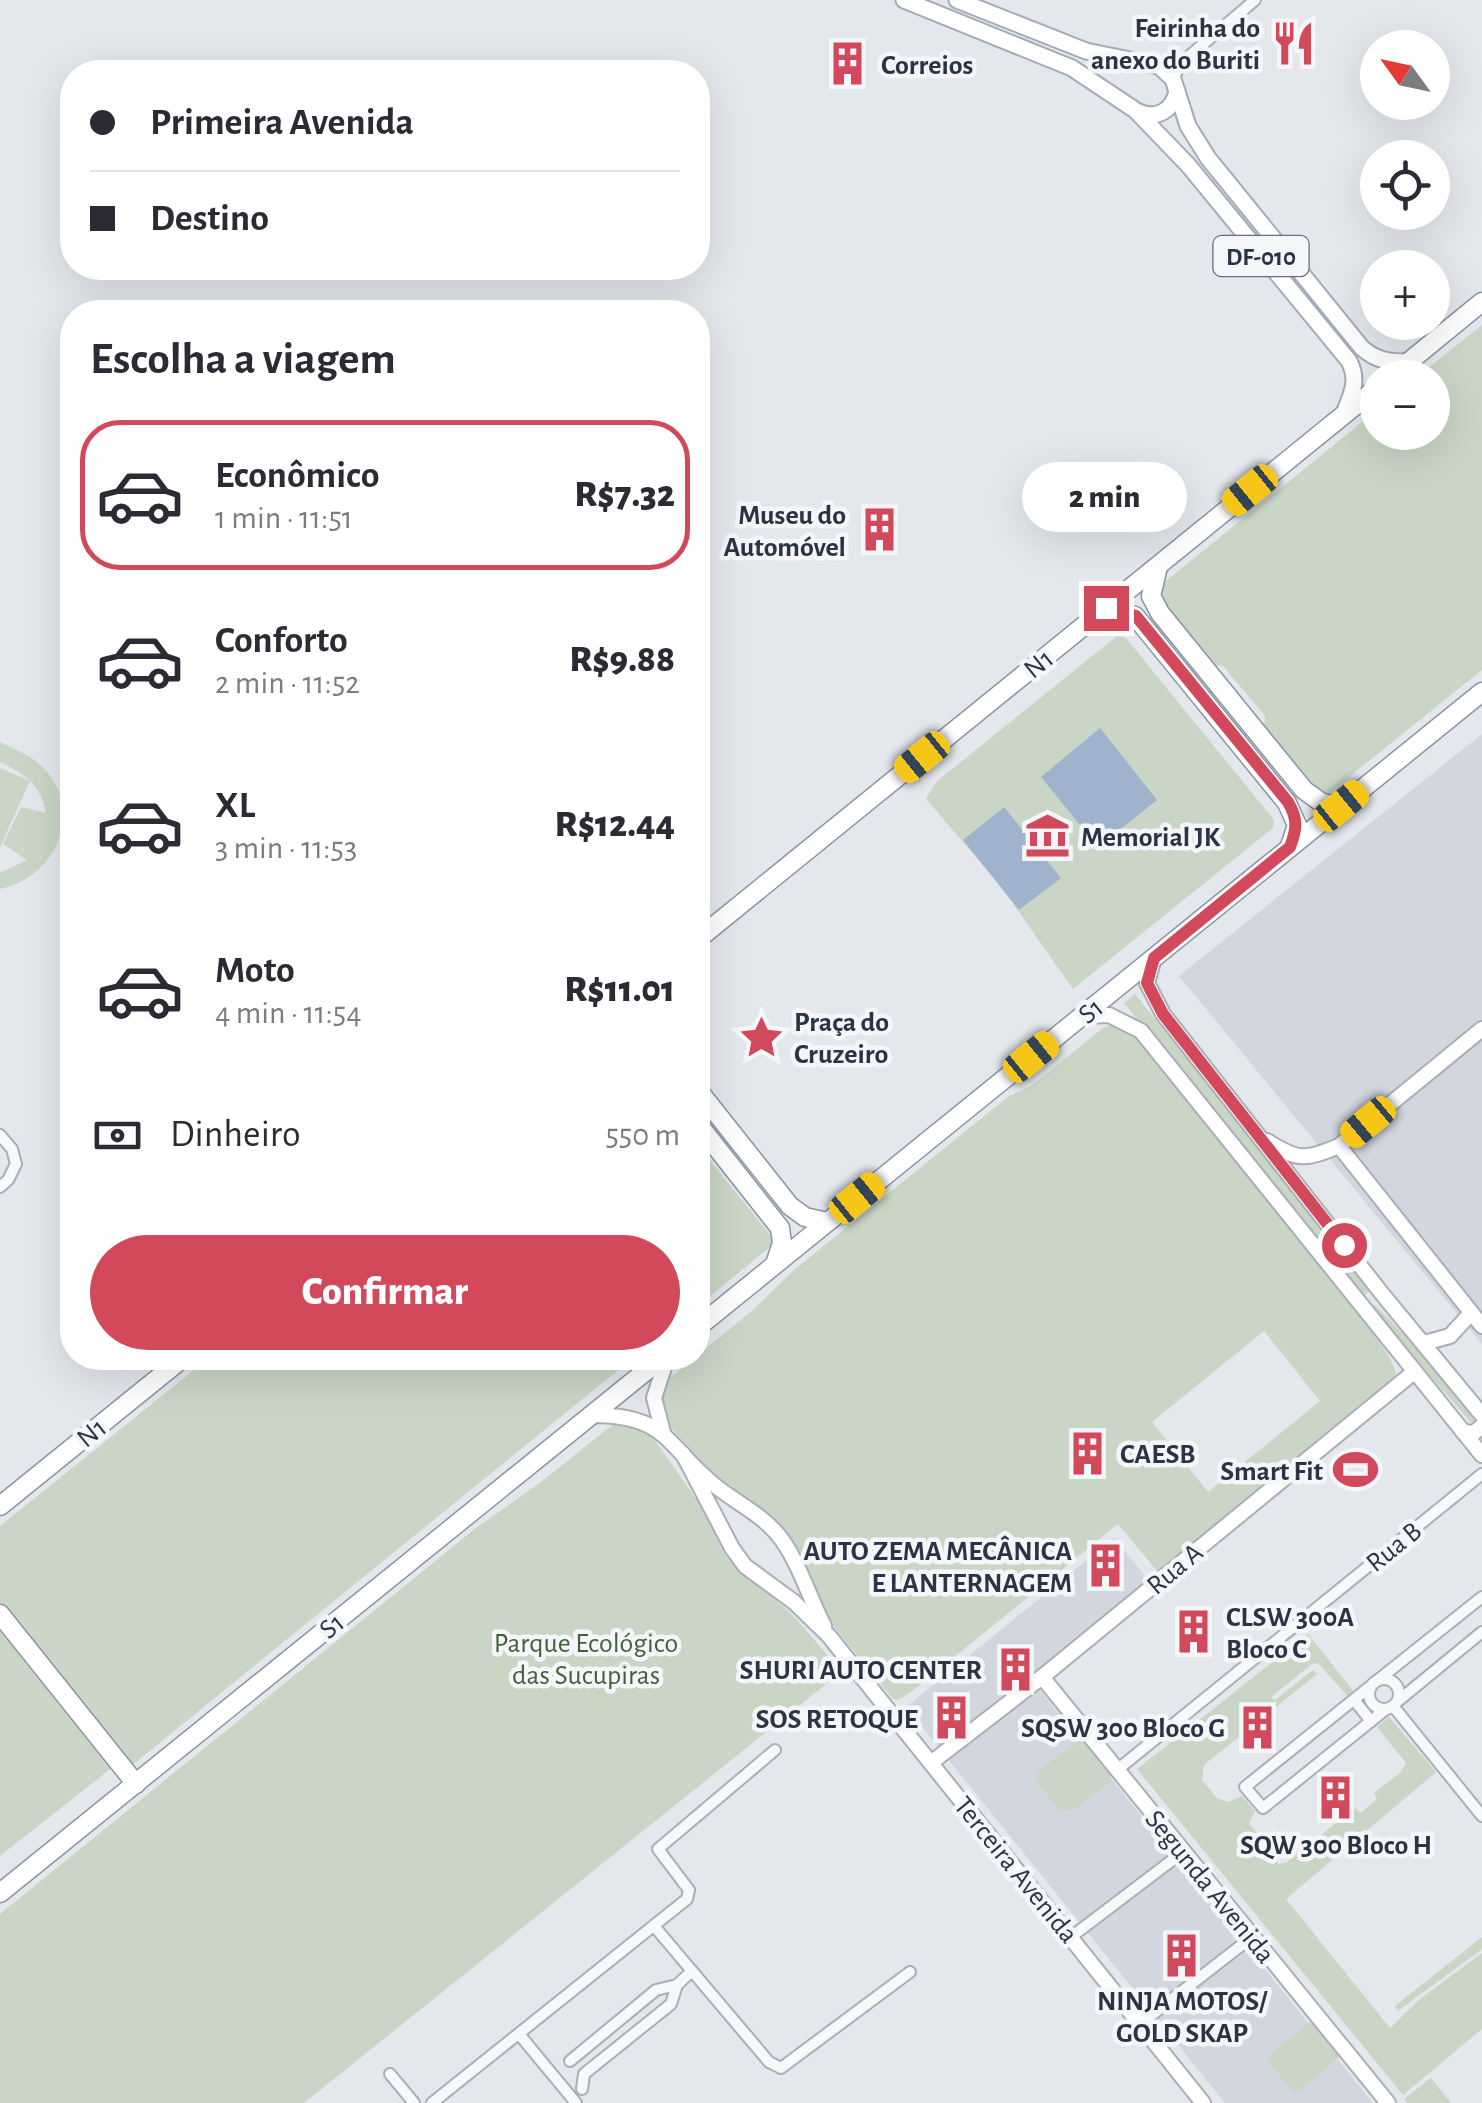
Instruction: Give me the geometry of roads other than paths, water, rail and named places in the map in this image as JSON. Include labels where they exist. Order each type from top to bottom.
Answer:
[{"type":"highway","points":[[1411,360],[1482,302]]},
{"type":"highway","name":"N1","points":[[710,929],[1360,401]]},
{"type":"highway","points":[[1158,566],[1151,596],[1160,613],[1304,790],[1322,803],[1341,806]]},
{"type":"highway","points":[[1106,608],[1136,616],[1288,802],[1297,825],[1290,847]]},
{"type":"highway","name":"S1","points":[[710,1317],[1482,692]]},
{"type":"highway","points":[[710,1105],[797,1213],[827,1222]]},
{"type":"highway","points":[[710,1139],[780,1228],[782,1243],[773,1266]]},
{"type":"highway","name":"N1","points":[[0,1506],[168,1370]]},
{"type":"highway","name":"S1","points":[[0,1893],[648,1370]]},
{"type":"highway","points":[[0,1614],[136,1784]]},
{"type":"main road","name":"DF-010","points":[[904,0],[1072,68],[1135,110],[1188,165],[1349,361],[1355,372],[1354,388],[1344,414]]},
{"type":"main road","points":[[957,0],[1086,51],[1159,66],[1175,84],[1174,102],[1166,110],[1146,116],[1135,110]]},
{"type":"main road","name":"DF-010","points":[[1175,84],[1188,126],[1208,158],[1362,348],[1382,360]]},
{"type":"street","points":[[1175,84],[1181,62],[1256,0]]},
{"type":"street","points":[[1154,958],[1147,983],[1157,1006],[1482,1415]]},
{"type":"street","points":[[1082,1016],[1110,1015],[1142,1032],[1482,1455]]},
{"type":"street","points":[[1254,1132],[1298,1158],[1339,1146],[1482,1029]]},
{"type":"street","points":[[0,1134],[12,1149],[16,1164],[0,1187]]},
{"type":"street","points":[[1339,1146],[1475,1325]]},
{"type":"street","points":[[1365,1310],[1370,1297],[1384,1296]]},
{"type":"street","points":[[1424,1343],[1475,1325]]},
{"type":"street","points":[[1441,1365],[1454,1341],[1475,1325]]},
{"type":"street","points":[[661,1370],[654,1398],[662,1432]]},
{"type":"street","name":"Rua A","points":[[932,1762],[1042,1677],[1414,1372]]},
{"type":"street","points":[[589,1414],[630,1416],[662,1432],[717,1487],[745,1505],[780,1538],[829,1636]]},
{"type":"street","points":[[1463,1432],[1474,1434],[1482,1426]]},
{"type":"street","points":[[683,1454],[745,1566],[829,1636]]},
{"type":"street","name":"Rua B","points":[[1117,1770],[1482,1474]]},
{"type":"street","points":[[720,1521],[724,1512],[745,1505]]},
{"type":"street","points":[[771,1584],[790,1575],[794,1560]]},
{"type":"street","points":[[1482,1597],[1245,1787],[1263,1808],[1482,1632]]},
{"type":"street","name":"Terceira Avenida","points":[[829,1636],[1203,2103]]},
{"type":"street","name":"Segunda Avenida","points":[[1042,1677],[1385,2098]]},
{"type":"street","points":[[1375,1682],[1392,1681],[1397,1686],[1392,1705]]},
{"type":"street","points":[[1375,1682],[1370,1698],[1373,1705],[1392,1705]]},
{"type":"street","points":[[1354,1700],[1371,1721]]},
{"type":"street","points":[[1392,1705],[1482,1816]]},
{"type":"street","points":[[432,2103],[687,1899],[689,1890],[658,1849],[775,1750]]},
{"type":"street","points":[[1472,1803],[1482,1794]]},
{"type":"street","points":[[1072,1937],[1184,1852]]},
{"type":"street","points":[[654,1926],[769,2062],[781,2068],[910,1972]]},
{"type":"street","points":[[1140,2024],[1252,1937]]},
{"type":"street","points":[[582,2089],[584,2074],[671,2004],[678,1985],[692,1971]]},
{"type":"street","points":[[570,2060],[656,1990],[678,1985]]},
{"type":"street","points":[[518,2034],[576,2103]]},
{"type":"street","points":[[390,2074],[414,2103]]},
{"type":"water","points":[[1100,728],[1157,800],[1098,847],[1041,777]]},
{"type":"water","points":[[1004,807],[1061,878],[1019,910],[963,840]]},
{"type":"place","name":"Feirinha do anexo do Buriti","points":[[1293,43]]},
{"type":"place","name":"Correios","points":[[848,64]]},
{"type":"place","name":"Museu do Automóvel","points":[[879,530]]},
{"type":"place","name":"Memorial JK","points":[[1048,836]]},
{"type":"place","name":"Praça do Cruzeiro","points":[[761,1037]]},
{"type":"place","name":"CAESB","points":[[1087,1453]]},
{"type":"place","name":"Smart Fit","points":[[1356,1470]]},
{"type":"place","name":"AUTO ZEMA MECÂNICA E LANTERNAGEM","points":[[1105,1566]]},
{"type":"place","name":"CLSW 300A Bloco C","points":[[1193,1632]]},
{"type":"place","name":"SHURI AUTO CENTER","points":[[1015,1669]]},
{"type":"place","name":"SOS RETOQUE","points":[[951,1718]]},
{"type":"place","name":"SQSW 300 Bloco G","points":[[1258,1727]]},
{"type":"place","name":"SQW 300 Bloco H","points":[[1336,1798]]},
{"type":"place","name":"NINJA MOTOS/ GOLD SKAP","points":[[1182,1955]]},
{"type":"park label","name":"Parque Ecológico das Sucupiras","points":[[586,1658]]}]
